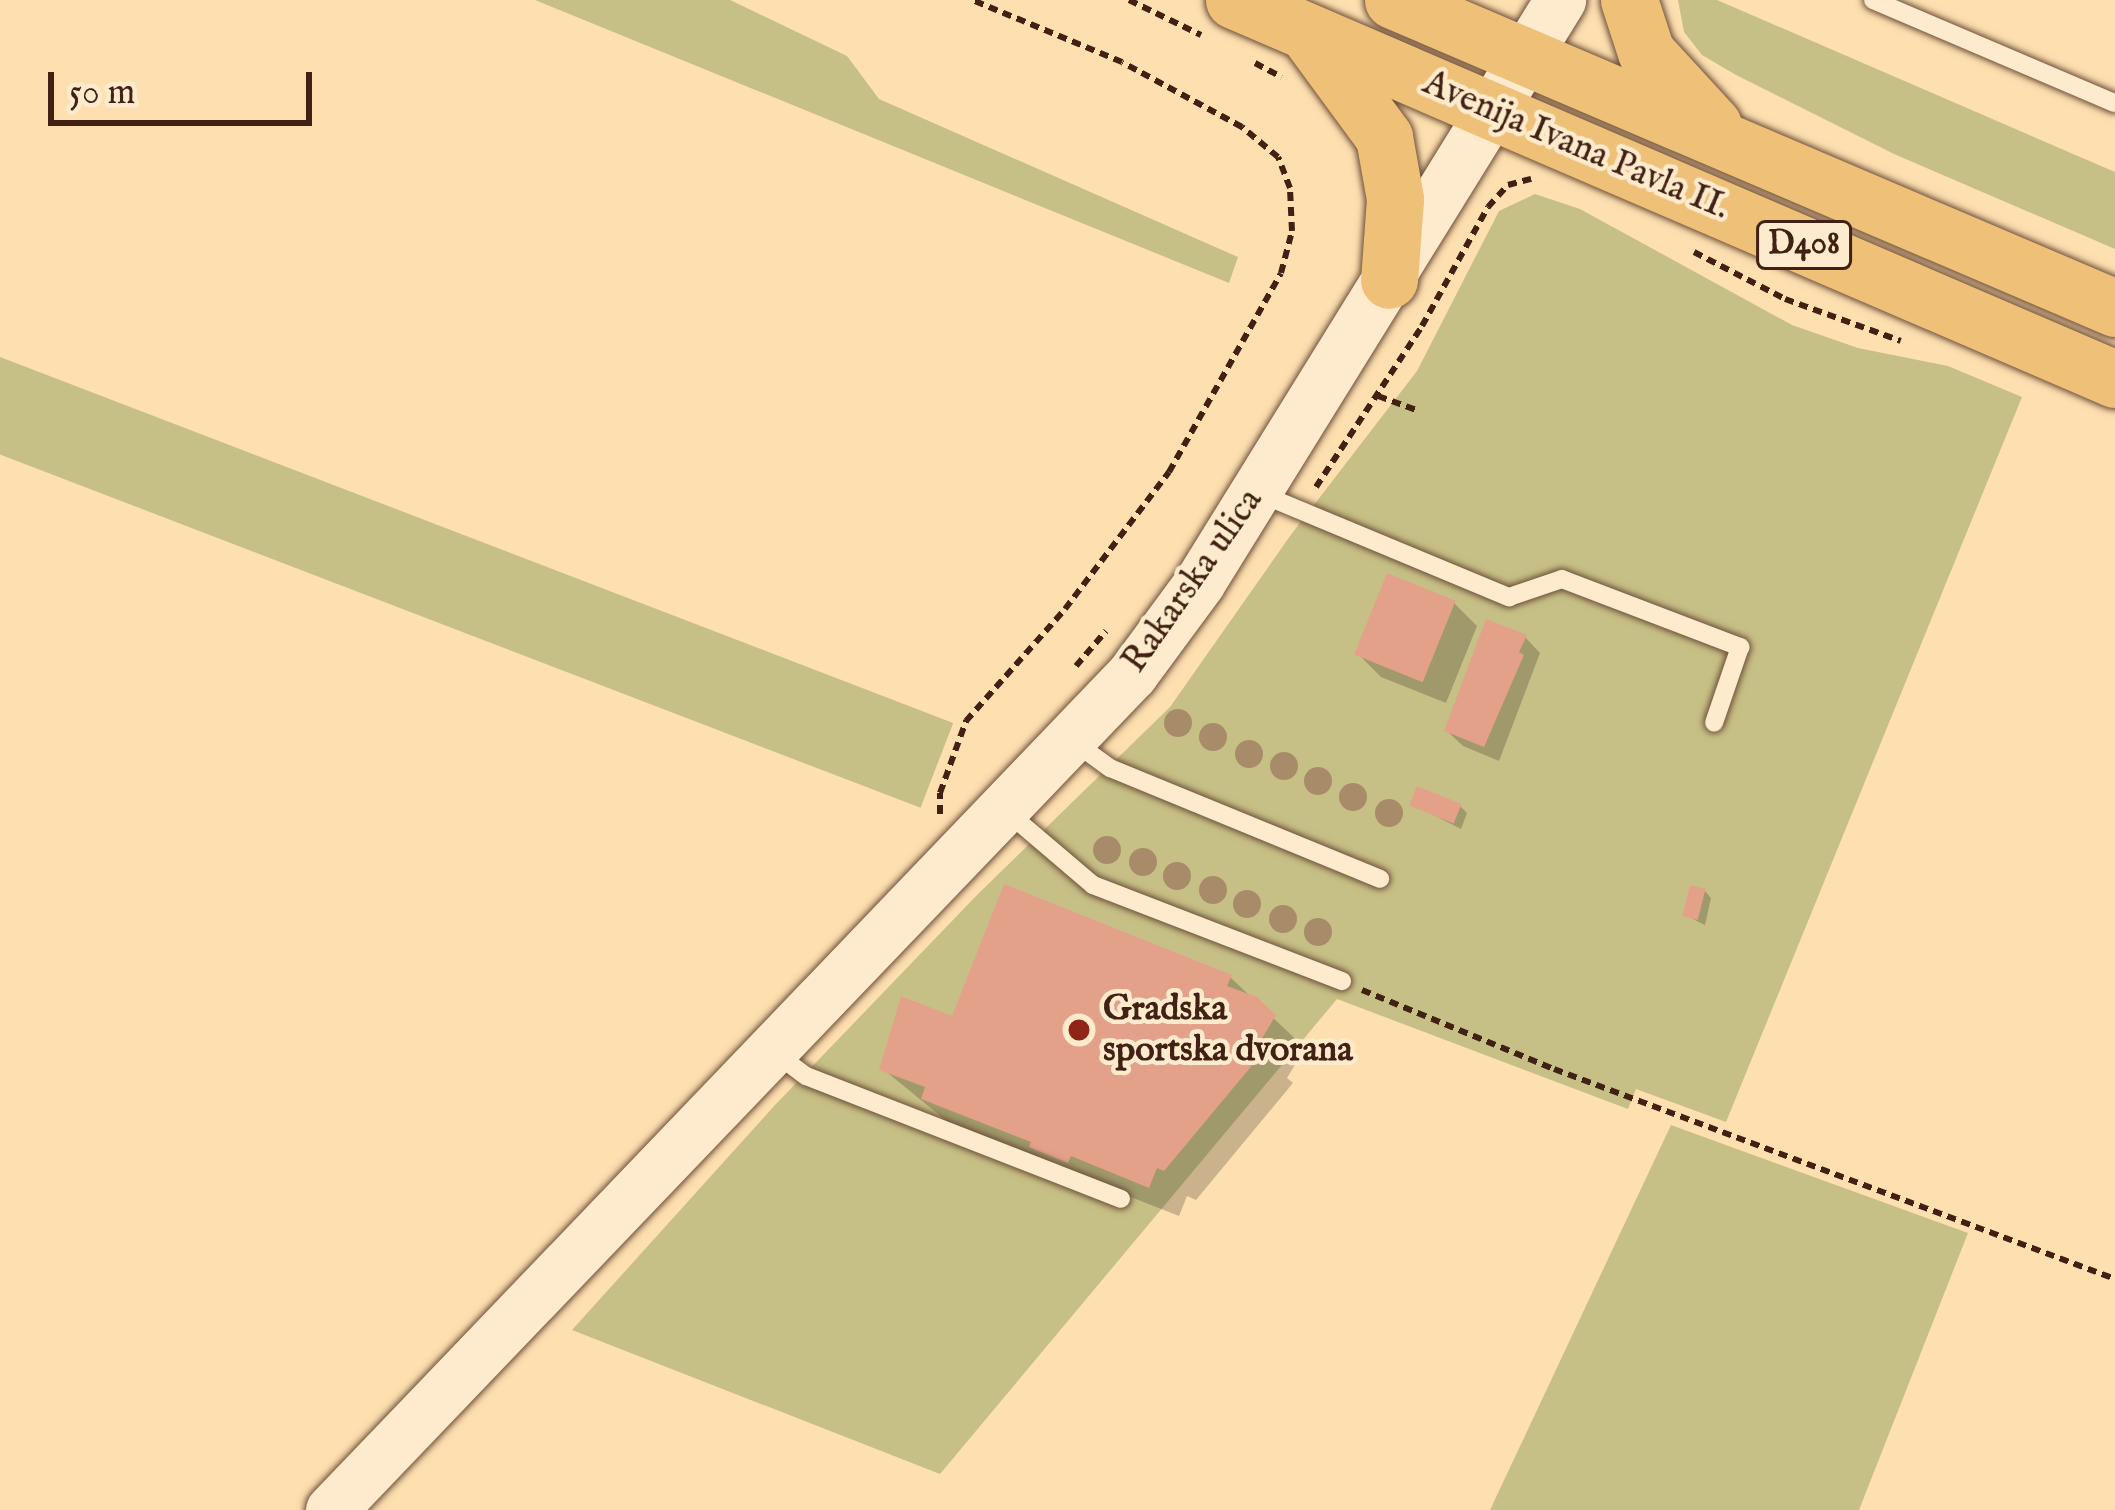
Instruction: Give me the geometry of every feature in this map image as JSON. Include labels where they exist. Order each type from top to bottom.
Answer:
[{"type":"main road","name":"Avenija Ivana Pavla II.","points":[[1393,0],[2115,308]]},
{"type":"main road","name":"Rakarska ulica","points":[[331,1510],[1132,674],[1199,584],[1560,0]]},
{"type":"main road","points":[[1629,0],[1646,52],[1738,148]]},
{"type":"main road","name":"Avenija Ivana Pavla II.","points":[[1221,19],[1293,53],[1494,111],[2115,379]]},
{"type":"main road","points":[[1293,53],[1346,78],[1384,136],[1395,199],[1389,280]]},
{"type":"lane","points":[[1873,0],[2115,104]]},
{"type":"lane","points":[[1256,492],[1509,597],[1562,579],[1740,647],[1714,723]]},
{"type":"lane","points":[[1070,739],[1110,768],[1380,879]]},
{"type":"lane","points":[[1003,807],[1094,885],[1342,981]]},
{"type":"lane","points":[[770,1049],[806,1076],[1121,1199]]},
{"type":"path","points":[[942,871],[940,793],[966,721],[1065,609],[1169,472],[1281,273],[1292,231],[1290,188],[1278,157],[1242,127],[1122,62],[972,0]]},
{"type":"path","points":[[1129,0],[1221,19]]},
{"type":"path","points":[[1246,58],[1293,53]]},
{"type":"path","points":[[1378,396],[1419,411]]},
{"type":"path","points":[[1070,672],[1117,619]]},
{"type":"path","points":[[1342,981],[1554,1069],[2115,1279]]},
{"type":"shaded area","points":[[535,0],[730,0],[847,56],[879,99],[1238,257],[1229,283]]},
{"type":"shaded area","points":[[1678,0],[1717,0],[2115,172],[2115,249],[1894,154],[1736,75],[1702,55],[1684,32]]},
{"type":"shaded area","points":[[1535,194],[1580,209],[1792,325],[1858,348],[1948,366],[2022,397],[1726,1122],[1636,1089],[1628,1109],[1337,999],[940,1474],[572,1330],[775,1105],[977,895],[1170,707],[1290,536],[1417,371],[1499,211]]},
{"type":"shaded area","points":[[0,357],[953,723],[921,808],[0,454]]},
{"type":"shaded area","points":[[1671,1125],[1968,1233],[1859,1510],[1490,1510]]},
{"type":"building","points":[[1387,573],[1456,601],[1423,682],[1354,655]]},
{"type":"building","points":[[1486,619],[1527,635],[1519,652],[1524,655],[1484,747],[1444,731]]},
{"type":"building","points":[[1417,786],[1462,804],[1454,823],[1409,805]]},
{"type":"building","name":"Gradska sportska dvorana","points":[[1004,884],[1232,975],[1227,986],[1257,997],[1276,1015],[1258,1045],[1264,1051],[1164,1171],[1157,1168],[1149,1188],[1071,1156],[1068,1163],[1029,1147],[1031,1142],[921,1099],[925,1087],[879,1070],[901,996],[952,1016]]},
{"type":"building","points":[[1690,885],[1706,889],[1698,920],[1682,916]]},
{"type":"place","name":"Gradska sportska dvorana","points":[[1079,1030]]}]
